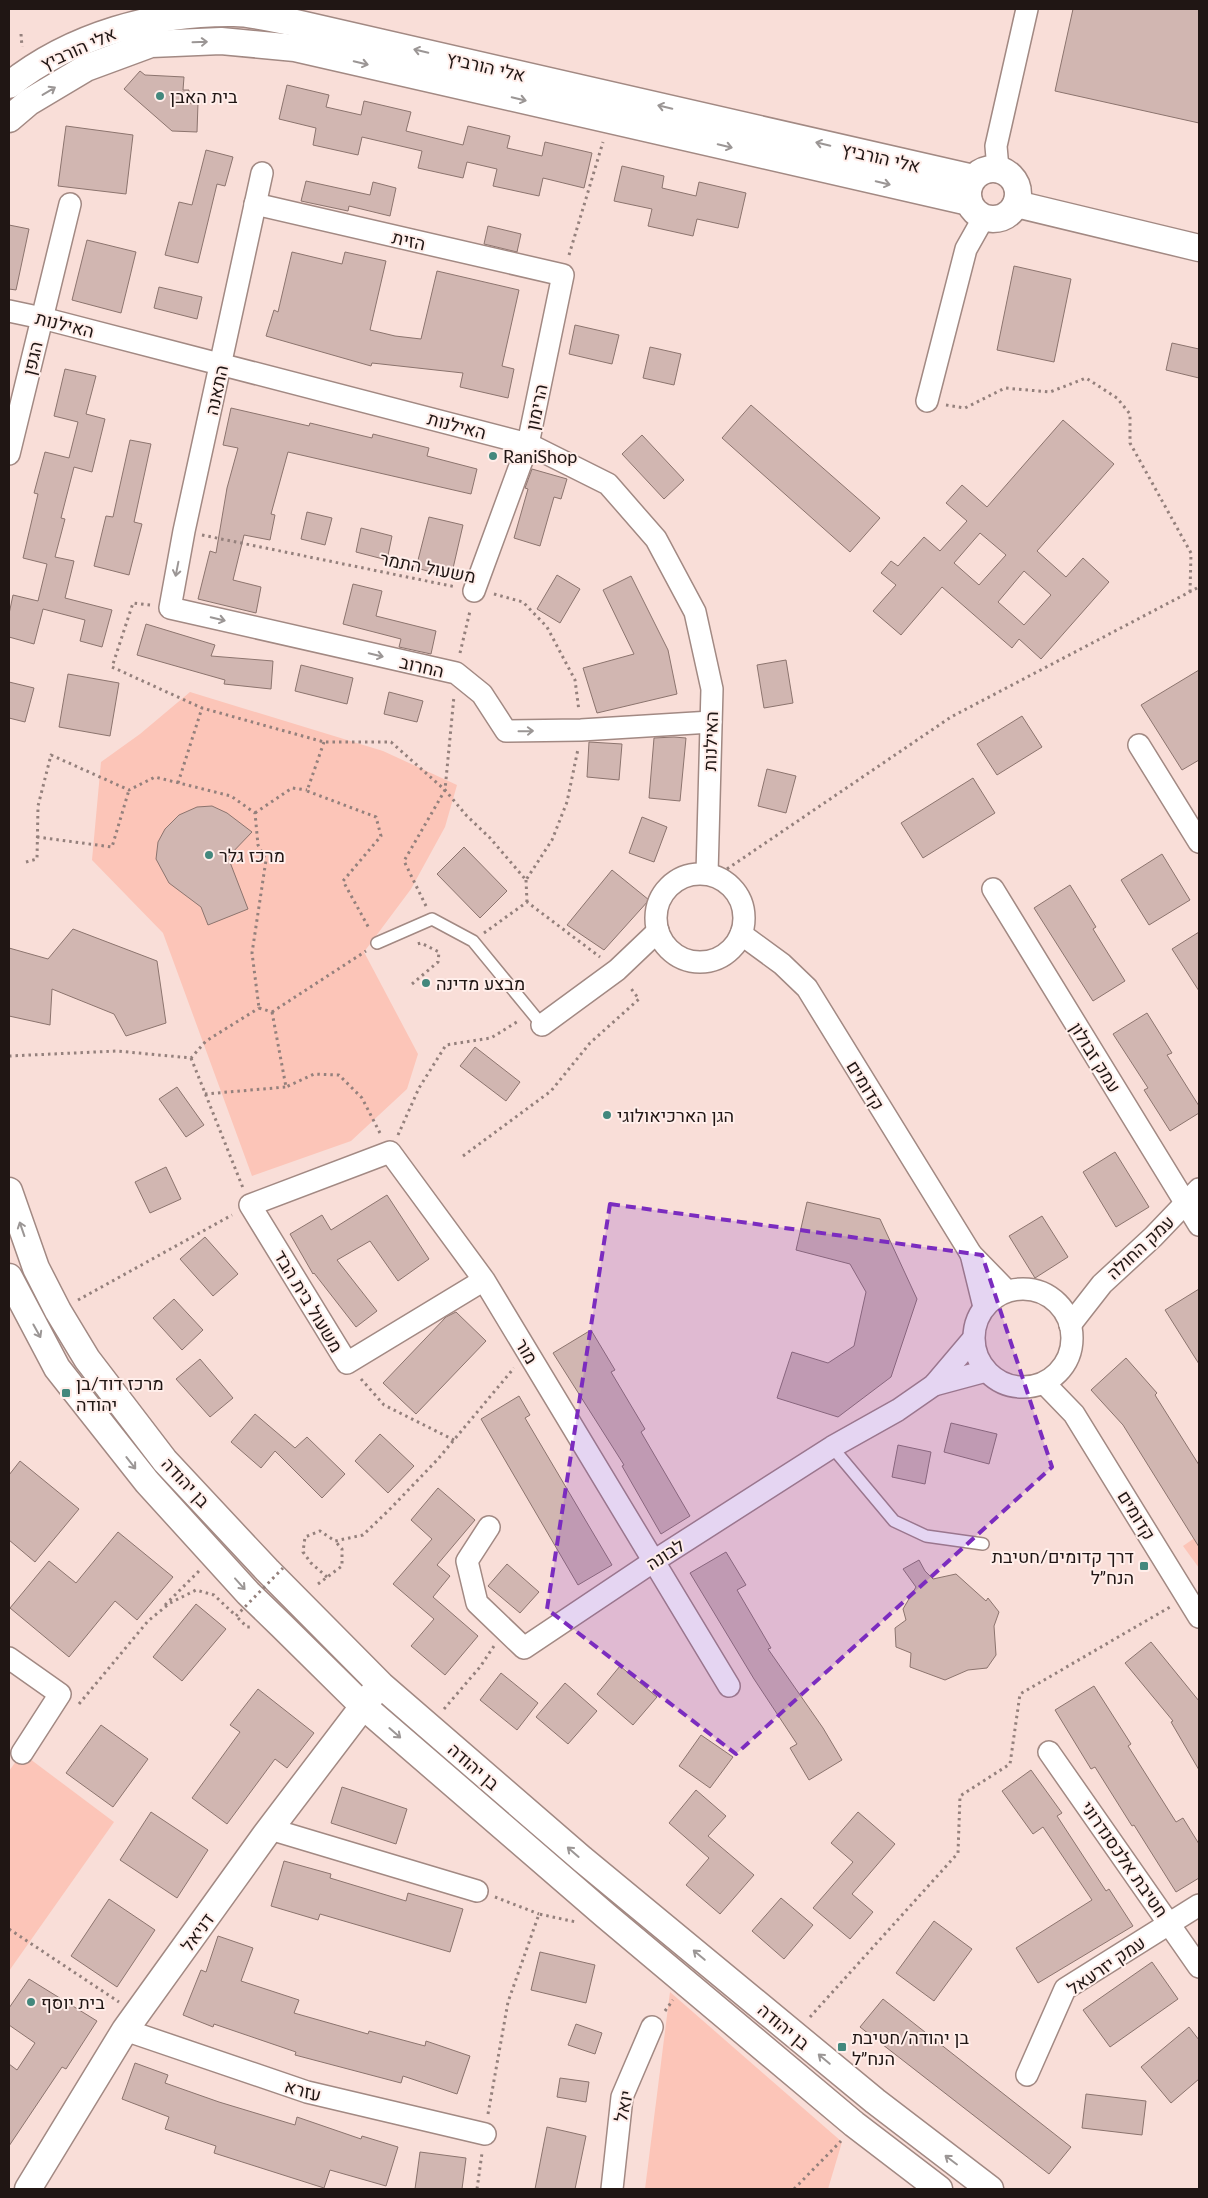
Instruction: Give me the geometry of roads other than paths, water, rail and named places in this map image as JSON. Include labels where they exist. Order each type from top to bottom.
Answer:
[{"type":"street","points":[[998,169],[996,146],[1027,9]]},
{"type":"street","name":"אלי הורביץ","points":[[9,85],[24,73],[134,15],[236,13],[291,22],[975,199]]},
{"type":"street","name":"אלי הורביץ","points":[[9,119],[29,102],[86,68],[151,44],[221,41],[295,48],[609,120],[975,199]]},
{"type":"street","points":[[927,401],[966,249],[975,199],[984,170],[998,169],[1005,171],[1016,182],[1018,197],[1016,204],[1006,216],[991,219],[975,199]]},
{"type":"street","name":"התאנה","points":[[170,608],[184,531],[222,364],[262,173]]},
{"type":"street","name":"הגפן","points":[[9,454],[70,204]]},
{"type":"street","name":"הזית","points":[[254,204],[563,275]]},
{"type":"street","points":[[1016,204],[1199,248]]},
{"type":"street","name":"הרימון","points":[[474,590],[528,444],[563,275]]},
{"type":"street","name":"האילנות","points":[[9,311],[222,364],[528,444],[608,484],[656,540],[696,612],[712,689],[712,875]]},
{"type":"street","name":"החרוב","points":[[170,608],[456,673],[482,694],[506,731],[581,730],[711,722]]},
{"type":"street","points":[[1140,745],[1199,842]]},
{"type":"street","points":[[691,874],[712,875],[730,885],[739,897],[744,919],[741,934],[732,949],[719,958],[702,962],[676,955],[665,945],[658,931],[656,914],[659,902],[667,888],[678,879],[691,874]]},
{"type":"street","name":"עמק זבולון","points":[[993,889],[1193,1196],[1199,1224]]},
{"type":"street","points":[[535,1025],[617,970],[658,931]]},
{"type":"street","name":"קדומים","points":[[741,934],[782,964],[807,988],[971,1254],[1007,1291]]},
{"type":"street","name":"מור","points":[[250,1205],[390,1152],[484,1280],[729,1686]]},
{"type":"street","name":"בן יהודה","points":[[9,1191],[36,1268],[58,1311],[87,1359],[165,1462],[380,1684],[582,1859],[875,2102],[990,2189]]},
{"type":"street","name":"עמק החולה","points":[[1070,1325],[1102,1284],[1193,1196]]},
{"type":"street","name":"משעול בית הבד","points":[[250,1205],[347,1363],[484,1280]]},
{"type":"street","name":"קדומים","points":[[971,1254],[984,1307]]},
{"type":"street","points":[[10,1285],[36,1268]]},
{"type":"street","name":"עמק החולה","points":[[1056,1302],[1102,1284]]},
{"type":"street","name":"בן יהודה","points":[[10,1285],[57,1368],[147,1482],[248,1594],[362,1705],[605,1916],[854,2124],[938,2189]]},
{"type":"street","points":[[1033,1290],[1056,1302],[1065,1312],[1070,1325],[1072,1340],[1070,1354],[1064,1366],[1055,1376],[1044,1383],[1029,1388],[1013,1387],[998,1382],[979,1362],[973,1339],[976,1322],[984,1307],[994,1298],[1007,1291],[1033,1290]]},
{"type":"street","name":"לבונה","points":[[489,1527],[467,1561],[477,1603],[524,1648],[654,1561],[832,1447],[898,1410],[934,1385],[973,1339]]},
{"type":"street","name":"קדומים","points":[[1064,1366],[1074,1414]]},
{"type":"street","name":"לבונה","points":[[934,1385],[986,1371]]},
{"type":"street","name":"קדומים","points":[[1044,1383],[1074,1414],[1199,1616]]},
{"type":"street","points":[[9,1658],[60,1694],[22,1753]]},
{"type":"street","name":"דניאל","points":[[28,2189],[131,2022],[270,1829],[362,1705],[380,1684]]},
{"type":"street","name":"חטיבת אלכסנדרוני","points":[[1049,1752],[1171,1923],[1199,1967]]},
{"type":"street","points":[[270,1829],[477,1891]]},
{"type":"street","name":"עמק יזרעאל","points":[[1026,2075],[1065,1989],[1199,1905]]},
{"type":"street","name":"עזרא","points":[[131,2022],[307,2092],[485,2134]]},
{"type":"street","name":"יואל","points":[[612,2189],[622,2097],[652,2027]]},
{"type":"lane","points":[[377,943],[432,919],[474,941],[535,1025]]},
{"type":"lane","points":[[832,1447],[894,1521],[926,1536],[983,1544]]},
{"type":"place","name":"בית האבן","points":[[160,96]]},
{"type":"place","name":"RaniShop","points":[[493,456]]},
{"type":"place","name":"מרכז גלר","points":[[209,855]]},
{"type":"place","name":"מבצע מדינה","points":[[426,983]]},
{"type":"place","name":"הגן הארכיאולוגי","points":[[607,1115]]},
{"type":"place","name":"מרכז דוד/בן יהודה","points":[[66,1393]]},
{"type":"place","name":"דרך קדומים/חטיבת הנח״ל","points":[[1144,1566]]},
{"type":"place","name":"בית יוסף","points":[[31,2002]]},
{"type":"place","name":"בן יהודה/חטיבת הנח״ל","points":[[842,2047]]}]
